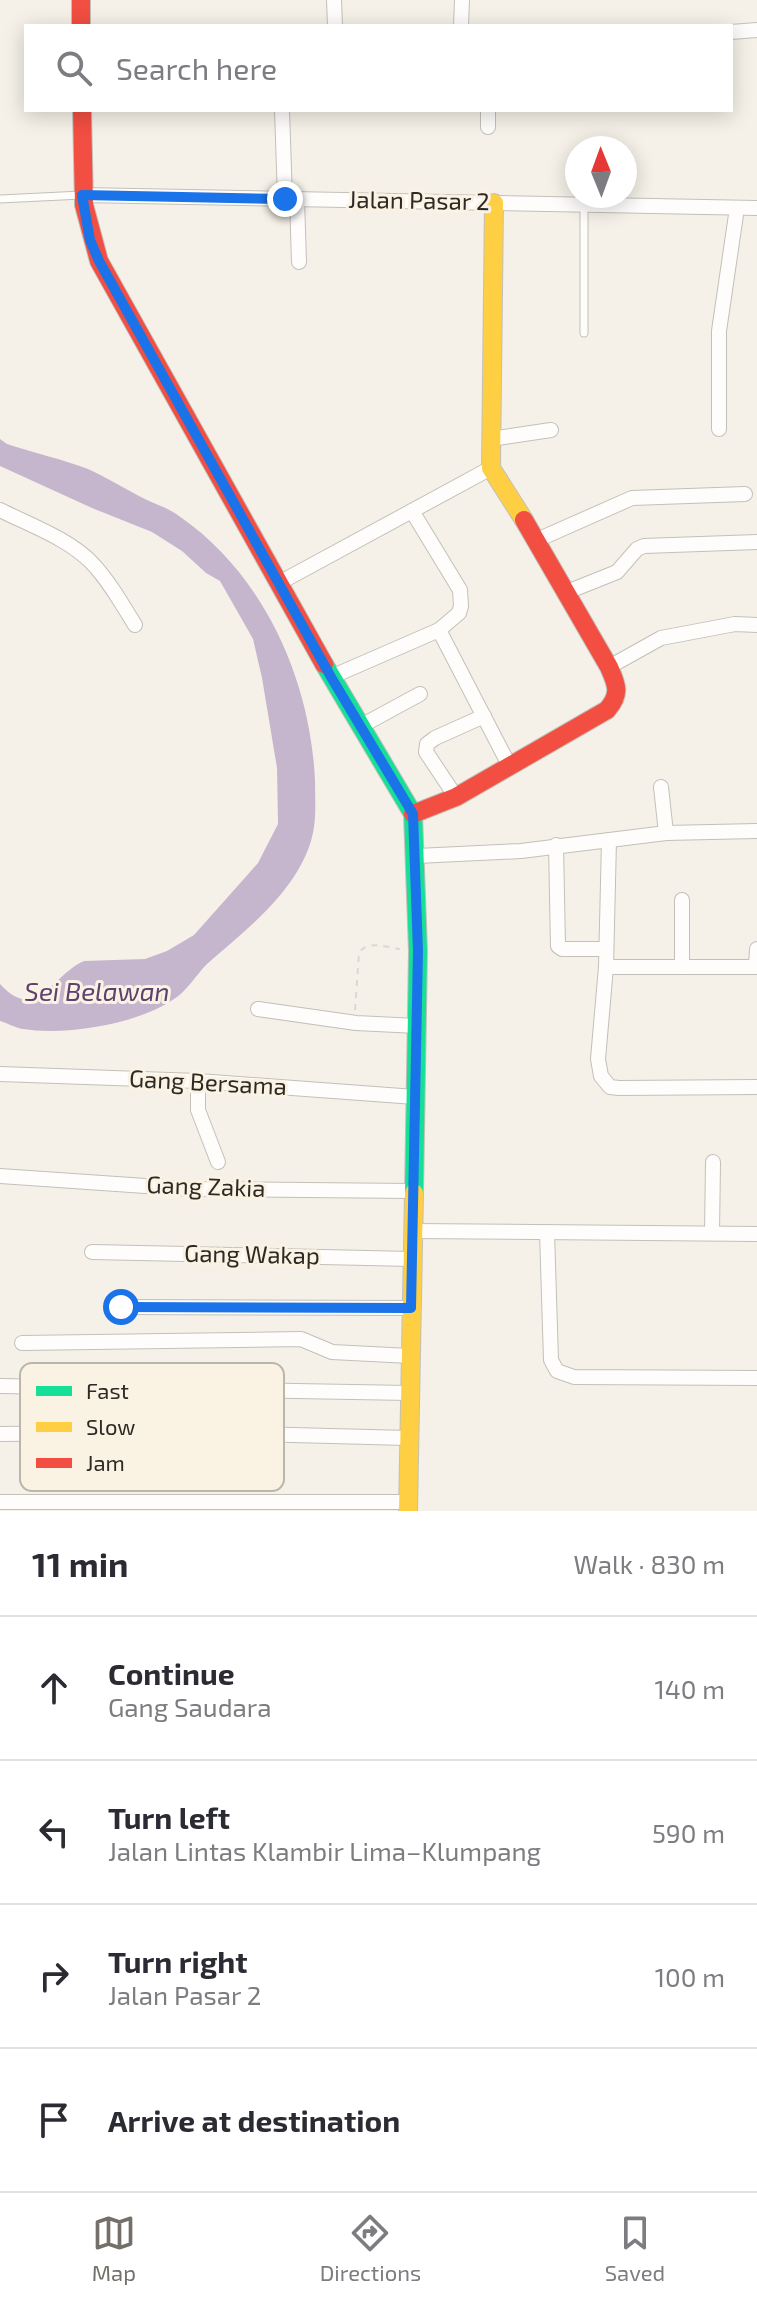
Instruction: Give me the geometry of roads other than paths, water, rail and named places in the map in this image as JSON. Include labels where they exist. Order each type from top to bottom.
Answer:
[{"type":"main road","points":[[81,0],[81,24]]},
{"type":"main road","points":[[82,112],[82,195],[90,240],[99,261],[331,677],[413,814],[417,856],[418,951],[408,1507]]},
{"type":"main road","points":[[413,814],[456,797],[607,710],[619,695],[609,667],[567,592],[491,468],[494,203]]},
{"type":"street","points":[[334,0],[335,24]]},
{"type":"street","points":[[461,24],[462,0]]},
{"type":"street","points":[[733,32],[757,30]]},
{"type":"street","points":[[282,112],[299,262]]},
{"type":"street","points":[[488,112],[488,127]]},
{"type":"street","name":"Jalan Pasar 2","points":[[82,195],[565,204]]},
{"type":"street","name":"Jalan Pasar 2","points":[[637,205],[757,208]]},
{"type":"street","points":[[719,429],[719,331],[737,208]]},
{"type":"street","points":[[491,439],[551,430]]},
{"type":"street","points":[[279,583],[491,468]]},
{"type":"street","points":[[537,540],[632,498],[745,494]]},
{"type":"street","points":[[0,510],[90,560],[135,625]]},
{"type":"street","points":[[331,677],[439,630],[459,613],[460,590],[412,511]]},
{"type":"street","points":[[567,592],[617,572],[637,549],[644,546],[757,542]]},
{"type":"street","points":[[609,667],[661,638],[735,624],[757,625]]},
{"type":"street","points":[[439,630],[509,765]]},
{"type":"street","points":[[361,726],[420,694]]},
{"type":"street","points":[[456,797],[426,752],[427,744],[484,716]]},
{"type":"street","points":[[661,787],[666,833]]},
{"type":"street","points":[[417,856],[521,851],[666,833],[757,831]]},
{"type":"street","points":[[609,840],[606,967],[598,1059],[601,1076],[610,1087],[757,1087]]},
{"type":"street","points":[[556,845],[558,946],[562,949],[605,949]]},
{"type":"street","points":[[682,900],[682,967]]},
{"type":"street","points":[[606,967],[756,967],[757,949]]},
{"type":"street","points":[[258,1009],[354,1023],[417,1026]]},
{"type":"street","name":"Gang Bersama","points":[[0,1074],[198,1081],[415,1097]]},
{"type":"street","points":[[198,1081],[198,1110],[218,1162]]},
{"type":"street","points":[[712,1233],[713,1162]]},
{"type":"street","name":"Gang Zakia","points":[[0,1176],[189,1189],[412,1191]]},
{"type":"street","points":[[412,1231],[757,1234]]},
{"type":"street","points":[[547,1232],[551,1360],[557,1371],[574,1377],[757,1378]]},
{"type":"street","name":"Gang Wakap","points":[[92,1252],[412,1259]]},
{"type":"street","points":[[121,1307],[411,1308]]},
{"type":"street","points":[[22,1343],[301,1339],[332,1352],[410,1356]]},
{"type":"street","points":[[0,1386],[20,1386]]},
{"type":"street","points":[[284,1391],[409,1393]]},
{"type":"street","points":[[0,1434],[20,1434]]},
{"type":"street","points":[[284,1435],[408,1438]]},
{"type":"street","points":[[0,1502],[408,1507]]},
{"type":"lane","points":[[0,199],[82,195]]},
{"type":"lane","points":[[584,208],[584,333]]},
{"type":"water","name":"Sei Belawan","points":[[0,439],[7,444],[88,469],[172,511],[209,540],[236,568],[277,633],[293,668],[311,743],[315,781],[313,834],[304,860],[281,894],[253,924],[207,964],[179,996],[141,1015],[101,1026],[40,1031],[0,1021],[0,984],[13,995],[24,999],[34,998],[84,961],[145,959],[167,951],[194,935],[258,863],[278,824],[277,768],[262,678],[253,639],[220,581],[152,532],[0,466]]}]
